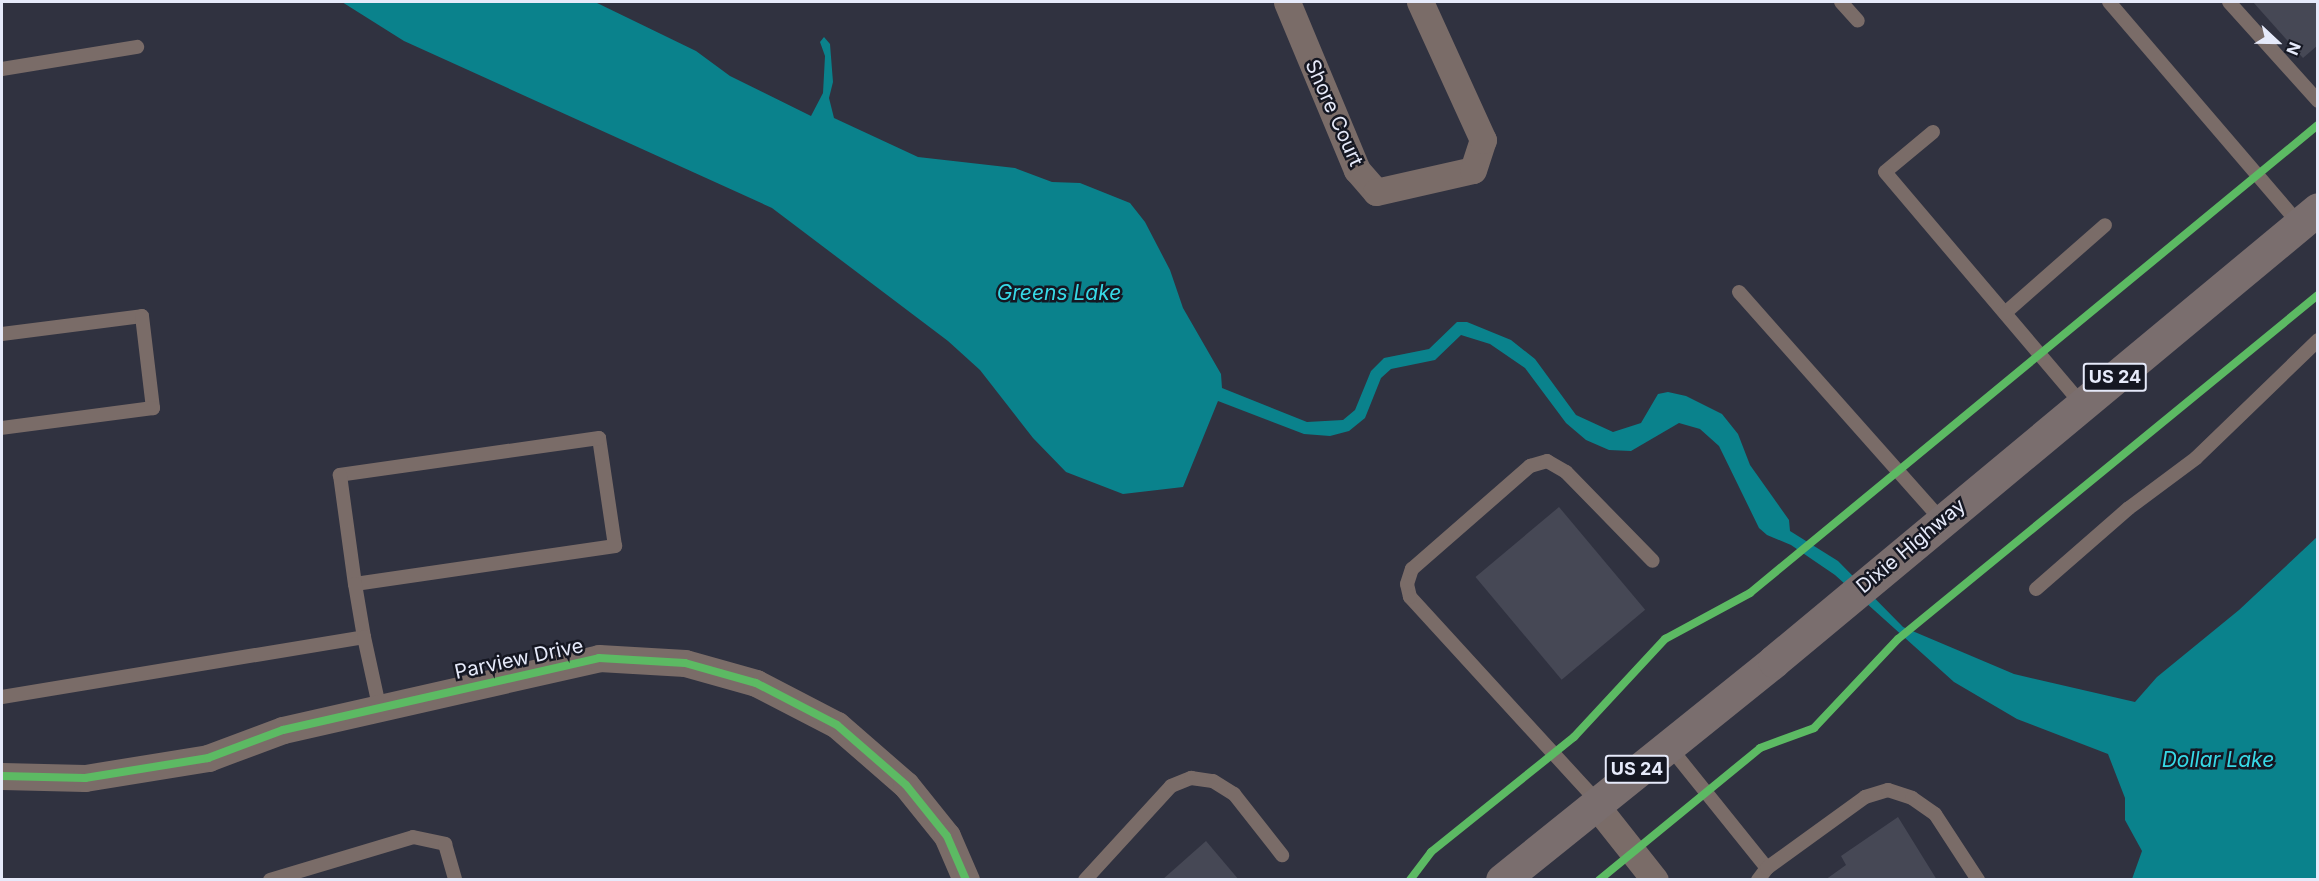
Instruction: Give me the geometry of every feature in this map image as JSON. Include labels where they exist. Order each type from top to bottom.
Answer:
[{"type":"main road","name":"Dixie Highway","points":[[1502,879],[1595,802],[1774,661],[2308,217]]},
{"type":"street","name":"Shore Court","points":[[1287,2],[1357,170],[1377,192],[1473,170],[1483,140],[1420,2]]},
{"type":"street","name":"Parview Drive","points":[[2,776],[85,778],[208,758],[283,730],[380,706],[599,658],[685,663],[756,683],[837,725],[906,785],[947,836],[966,879]]},
{"type":"street","points":[[1595,802],[1654,879]]},
{"type":"lane","points":[[1841,2],[1858,21]]},
{"type":"lane","points":[[2109,2],[2308,217]]},
{"type":"lane","points":[[2229,2],[2318,101]]},
{"type":"lane","points":[[2,69],[137,47]]},
{"type":"lane","points":[[1933,132],[1885,172],[2082,404]]},
{"type":"lane","points":[[2005,314],[2105,225]]},
{"type":"lane","points":[[1739,292],[1942,521]]},
{"type":"lane","points":[[2,334],[142,316],[153,408],[2,429]]},
{"type":"lane","points":[[2036,590],[2129,508],[2196,458],[2318,340]]},
{"type":"lane","points":[[355,584],[615,546],[599,438],[340,475],[355,584],[364,637],[380,706]]},
{"type":"lane","points":[[1595,802],[1410,597],[1407,584],[1412,569],[1530,466],[1547,461],[1566,472],[1653,561]]},
{"type":"lane","points":[[2,697],[364,637]]},
{"type":"lane","points":[[1668,745],[1762,874],[1865,797],[1888,790],[1912,798],[1935,814],[1978,879]]},
{"type":"lane","points":[[1085,879],[1171,786],[1191,778],[1212,781],[1234,795],[1282,855]]},
{"type":"lane","points":[[270,879],[413,837],[445,844],[455,879]]},
{"type":"water","name":"Greens Lake","points":[[342,2],[595,2],[696,51],[730,76],[811,116],[823,93],[825,56],[820,42],[824,37],[830,44],[833,82],[829,98],[834,118],[918,157],[1015,168],[1052,182],[1080,183],[1130,203],[1145,222],[1170,270],[1183,308],[1221,374],[1222,388],[1307,422],[1343,420],[1355,410],[1371,371],[1384,358],[1429,349],[1457,322],[1467,322],[1511,340],[1535,359],[1576,415],[1613,432],[1641,423],[1658,394],[1668,392],[1686,396],[1722,414],[1738,434],[1750,465],[1789,520],[1790,531],[1838,561],[1903,627],[2014,674],[2135,702],[2157,677],[2239,610],[2317,537],[2317,879],[2132,879],[2142,851],[2125,820],[2125,798],[2108,754],[2017,719],[1954,682],[1835,575],[1791,545],[1767,535],[1759,528],[1719,446],[1700,429],[1679,423],[1631,451],[1609,450],[1586,440],[1566,423],[1525,368],[1490,344],[1461,335],[1435,360],[1391,369],[1381,378],[1365,418],[1349,431],[1330,436],[1304,434],[1218,401],[1183,487],[1123,494],[1066,472],[1033,438],[980,370],[948,341],[772,208],[404,41]]},
{"type":"building","points":[[2253,2],[2318,2],[2318,45],[2303,58]]},
{"type":"building","points":[[1559,507],[1645,610],[1562,680],[1476,577]]},
{"type":"building","points":[[1898,817],[1937,880],[1825,880],[1846,865],[1841,856]]},
{"type":"building","points":[[1206,841],[1239,880],[1162,880]]},
{"type":"cycle path","points":[[1410,880],[1431,852],[1574,737],[1665,639],[1750,593],[2318,125]]},
{"type":"cycle path","points":[[1599,880],[1760,748],[1814,728],[1898,639],[2318,295]]},
{"type":"cycle path","points":[[2,776],[85,778],[208,758],[283,730],[599,658],[685,663],[756,683],[837,725],[906,785],[947,836],[966,880]]},
{"type":"water label","name":"Dollar Lake","points":[[2218,760]]}]
